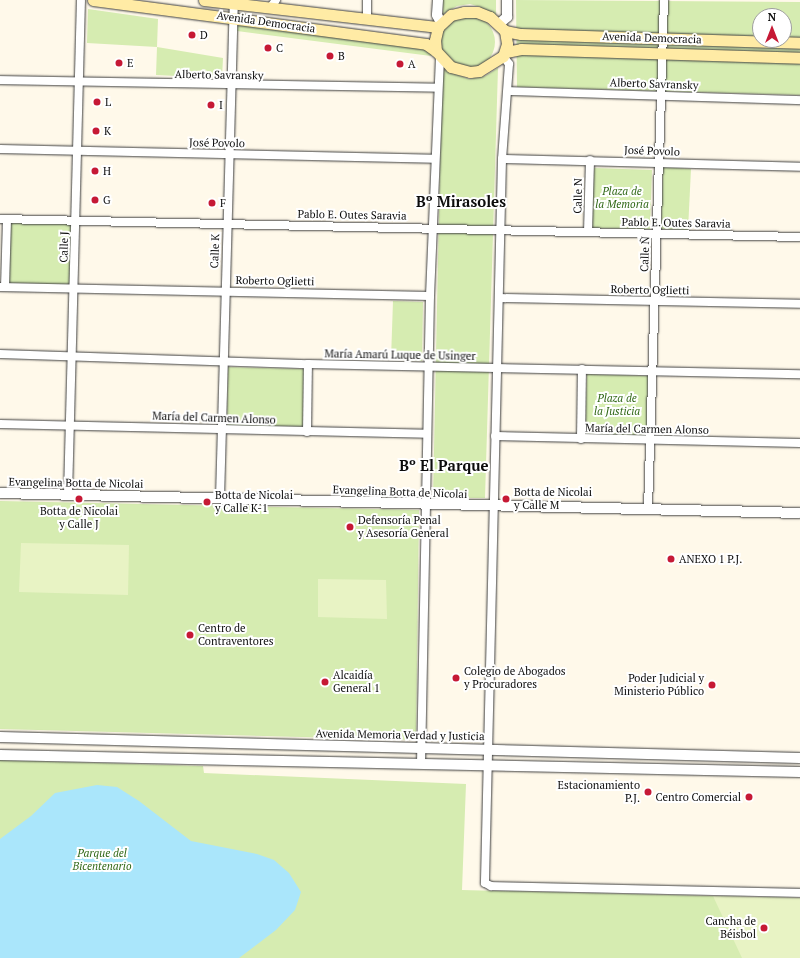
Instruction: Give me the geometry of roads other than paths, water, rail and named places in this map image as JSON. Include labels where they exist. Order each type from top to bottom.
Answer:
[{"type":"main road","name":"Avenida Democracia","points":[[93,0],[426,44],[438,54]]},
{"type":"main road","name":"Avenida Democracia","points":[[204,0],[273,4],[367,20],[440,25]]},
{"type":"main road","points":[[464,12],[490,17],[502,28],[505,54],[487,68],[470,72],[451,67],[438,54],[435,40],[440,25],[451,15],[464,12]]},
{"type":"main road","name":"Avenida Democracia","points":[[502,28],[521,34],[800,43]]},
{"type":"main road","name":"Avenida Democracia","points":[[505,54],[521,50],[800,58]]},
{"type":"street","name":"Calle J","points":[[68,495],[81,0]]},
{"type":"street","points":[[367,0],[367,20]]},
{"type":"street","points":[[438,0],[437,14],[440,25]]},
{"type":"street","points":[[502,28],[507,18],[508,0]]},
{"type":"street","name":"Calle Ñ","points":[[648,509],[664,0]]},
{"type":"street","name":"Calle K","points":[[220,498],[234,2]]},
{"type":"street","points":[[421,764],[430,296],[438,54]]},
{"type":"street","points":[[505,54],[509,64],[502,159],[493,507],[489,765],[485,883],[491,886],[800,894]]},
{"type":"street","name":"Alberto Savransky","points":[[0,80],[231,86],[437,88]]},
{"type":"street","name":"Alberto Savransky","points":[[508,91],[800,100]]},
{"type":"street","name":"José Povolo","points":[[0,149],[434,159]]},
{"type":"street","name":"José Povolo","points":[[502,159],[590,160],[800,167]]},
{"type":"street","name":"Calle N","points":[[588,232],[590,160]]},
{"type":"street","points":[[3,287],[4,219]]},
{"type":"street","name":"Pablo E. Outes Saravia","points":[[4,219],[76,219],[800,237]]},
{"type":"street","name":"Roberto Oglietti","points":[[3,287],[430,296]]},
{"type":"street","name":"Roberto Oglietti","points":[[499,298],[800,304]]},
{"type":"street","name":"María Amarú Luque de Usinger","points":[[0,354],[308,364],[800,374]]},
{"type":"street","points":[[307,432],[308,364]]},
{"type":"street","points":[[581,439],[582,369]]},
{"type":"street","name":"María del Carmen Alonso","points":[[0,424],[427,434]]},
{"type":"street","name":"María del Carmen Alonso","points":[[495,436],[800,443]]},
{"type":"street","name":"Evangelina Botta de Nicolai","points":[[0,493],[220,498],[493,507],[800,513]]},
{"type":"street","name":"Avenida Memoria Verdad y Justicia","points":[[0,737],[800,758]]},
{"type":"street","points":[[0,755],[800,772]]},
{"type":"water","points":[[97,785],[117,787],[139,801],[191,841],[257,854],[274,860],[289,873],[301,892],[295,910],[276,930],[239,958],[0,958],[0,839],[31,816],[55,793]]},
{"type":"place","name":"D","points":[[192,35]]},
{"type":"place","name":"C","points":[[268,48]]},
{"type":"place","name":"B","points":[[330,56]]},
{"type":"place","name":"E","points":[[119,63]]},
{"type":"place","name":"A","points":[[400,64]]},
{"type":"place","name":"L","points":[[97,102]]},
{"type":"place","name":"I","points":[[211,105]]},
{"type":"place","name":"K","points":[[96,131]]},
{"type":"place","name":"H","points":[[95,171]]},
{"type":"place","name":"G","points":[[95,200]]},
{"type":"place","name":"F","points":[[212,203]]},
{"type":"place","name":"Botta de Nicolai y Calle J","points":[[79,499]]},
{"type":"place","name":"Botta de Nicolai y Calle M","points":[[506,499]]},
{"type":"place","name":"Botta de Nicolai y Calle K-1","points":[[207,502]]},
{"type":"place","name":"Defensoría Penal y Asesoría General","points":[[350,527]]},
{"type":"place","name":"ANEXO 1 P.J.","points":[[671,559]]},
{"type":"place","name":"Centro de Contraventores","points":[[190,635]]},
{"type":"place","name":"Colegio de Abogados y Procuradores","points":[[456,678]]},
{"type":"place","name":"Alcaidía General 1","points":[[325,682]]},
{"type":"place","name":"Poder Judicial y Ministerio Público","points":[[712,685]]},
{"type":"place","name":"Estacionamiento P.J.","points":[[648,792]]},
{"type":"place","name":"Centro Comercial","points":[[749,797]]},
{"type":"place","name":"Cancha de Béisbol","points":[[764,928]]},
{"type":"district","name":"Bº Mirasoles","points":[[461,202]]},
{"type":"district","name":"Bº El Parque","points":[[444,466]]},
{"type":"park label","name":"Plaza de la Memoria","points":[[622,198]]},
{"type":"park label","name":"Plaza de la Justicia","points":[[617,405]]},
{"type":"park label","name":"Parque del Bicentenario","points":[[102,860]]}]
